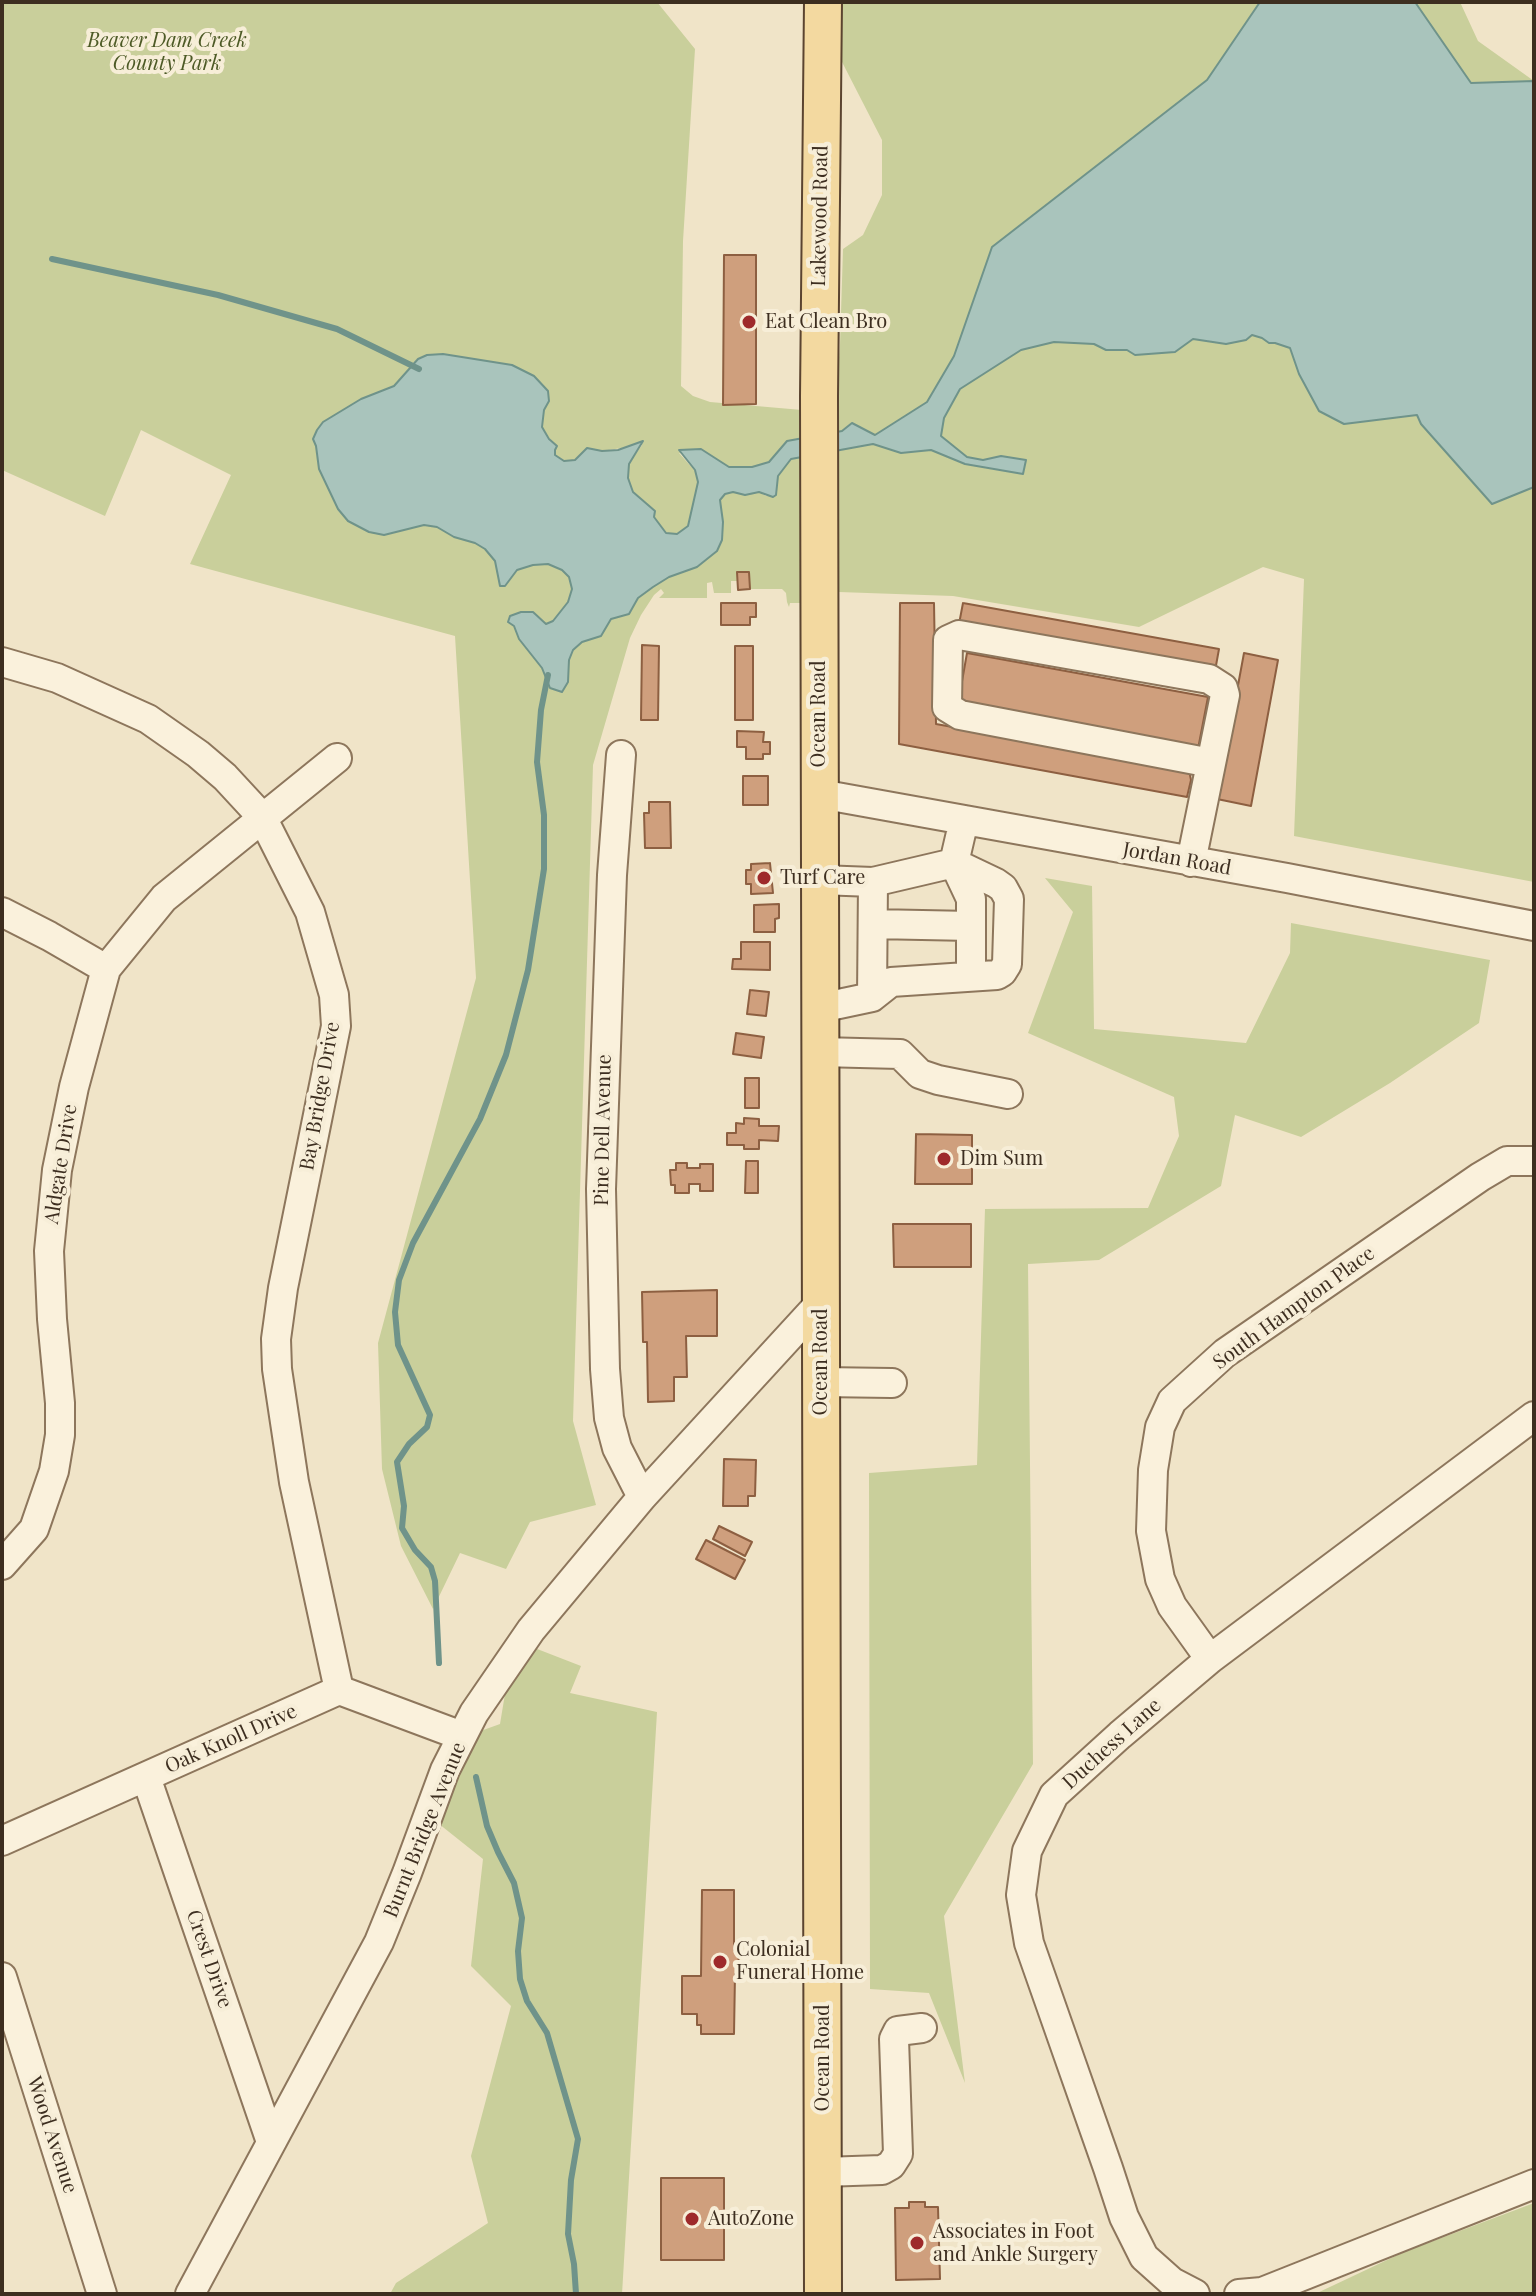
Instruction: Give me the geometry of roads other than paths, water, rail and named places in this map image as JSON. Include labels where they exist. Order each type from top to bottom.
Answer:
[{"type":"main road","name":"Lakewood Road","points":[[820,444],[823,2]]},
{"type":"main road","name":"Ocean Road","points":[[820,444],[823,2294]]},
{"type":"street","points":[[1191,862],[1225,695],[1223,688],[1209,679],[959,635],[948,640],[947,707],[960,715],[1211,763]]},
{"type":"street","name":"Bay Bridge Drive","points":[[2,662],[57,678],[148,719],[198,754],[225,777],[262,817],[310,912],[334,995],[336,1026],[283,1288],[276,1339],[277,1369],[294,1482],[339,1690]]},
{"type":"street","name":"Pine Dell Avenue","points":[[621,755],[612,875],[601,1189],[605,1369],[609,1418],[617,1448],[642,1497]]},
{"type":"street","name":"Aldgate Drive","points":[[2,1565],[34,1529],[54,1471],[60,1435],[60,1403],[49,1251],[57,1170],[74,1087],[106,969],[164,898],[337,758]]},
{"type":"street","name":"Jordan Road","points":[[820,794],[1534,926]]},
{"type":"street","points":[[964,820],[954,863],[971,899],[971,976]]},
{"type":"street","points":[[820,880],[873,882],[954,863],[996,883],[1009,899],[1007,964],[997,975],[891,982],[872,997],[820,1008]]},
{"type":"street","points":[[872,997],[873,882]]},
{"type":"street","points":[[2,912],[106,969]]},
{"type":"street","points":[[873,924],[971,926]]},
{"type":"street","points":[[820,1052],[900,1054],[920,1074],[1008,1094]]},
{"type":"street","name":"South Hampton Place","points":[[1210,1659],[1172,1606],[1160,1579],[1151,1531],[1153,1470],[1160,1427],[1172,1401],[1225,1353],[1480,1177],[1507,1161],[1534,1161]]},
{"type":"street","name":"Burnt Bridge Avenue","points":[[190,2294],[379,1942],[445,1770],[474,1713],[531,1630],[642,1497],[821,1302]]},
{"type":"street","points":[[821,1382],[892,1383]]},
{"type":"street","name":"Duchess Lane","points":[[1195,2294],[1172,2282],[1144,2257],[1124,2217],[1029,1943],[1021,1895],[1027,1851],[1054,1795],[1120,1735],[1210,1659],[1534,1416]]},
{"type":"street","points":[[339,1690],[462,1736]]},
{"type":"street","name":"Oak Knoll Drive","points":[[2,1841],[339,1690]]},
{"type":"street","name":"Crest Drive","points":[[146,1777],[271,2142]]},
{"type":"street","name":"Wood Avenue","points":[[2,1977],[102,2294]]},
{"type":"street","points":[[823,2172],[882,2170],[891,2165],[898,2154],[894,2039],[898,2031],[922,2028]]},
{"type":"street","points":[[1239,2294],[1262,2292],[1534,2184]]},
{"type":"water","points":[[1260,2],[1415,2],[1471,83],[1534,81],[1534,487],[1492,504],[1421,424],[1417,415],[1344,424],[1319,411],[1299,374],[1290,348],[1262,338],[1252,335],[1246,340],[1226,344],[1193,339],[1175,352],[1135,355],[1127,350],[1106,350],[1094,344],[1054,342],[1021,350],[960,389],[944,418],[941,436],[967,457],[983,460],[1001,456],[1026,460],[1023,474],[965,464],[931,450],[901,453],[873,444],[791,459],[778,476],[776,495],[773,497],[759,492],[725,494],[720,500],[722,540],[717,551],[697,567],[669,577],[653,587],[638,598],[629,614],[611,619],[601,636],[582,642],[573,650],[569,660],[568,682],[562,692],[550,688],[542,668],[519,639],[514,626],[508,622],[510,616],[521,612],[533,612],[546,624],[553,621],[568,602],[572,589],[569,577],[562,570],[548,564],[533,565],[517,570],[505,586],[500,586],[495,561],[475,543],[454,537],[437,527],[424,525],[384,535],[369,532],[348,521],[338,509],[319,469],[313,439],[317,430],[323,422],[361,399],[394,386],[418,359],[427,355],[443,354],[512,365],[534,376],[548,391],[549,401],[544,410],[542,427],[557,446],[555,455],[564,461],[575,460],[587,448],[618,450],[643,441],[629,464],[628,478],[633,492],[655,511],[654,517],[666,533],[677,534],[688,526],[698,482],[695,470],[679,450],[701,449],[729,467],[752,467],[769,462],[787,441],[842,431],[852,423],[875,435],[927,402],[954,356],[992,247],[1207,80]]},
{"type":"waterway","points":[[52,259],[218,295],[337,329],[419,369]]},
{"type":"waterway","points":[[439,1663],[435,1581],[431,1567],[415,1550],[402,1528],[404,1506],[397,1462],[409,1444],[427,1427],[430,1415],[398,1345],[395,1312],[399,1280],[413,1243],[480,1119],[506,1055],[528,970],[544,869],[544,815],[537,762],[541,710],[548,675]]},
{"type":"waterway","points":[[476,1777],[487,1826],[514,1883],[522,1918],[518,1951],[520,1979],[527,2001],[547,2033],[578,2139],[571,2180],[568,2234],[576,2294]]},
{"type":"place","name":"Eat Clean Bro","points":[[749,322]]},
{"type":"place","name":"Turf Care","points":[[764,878]]},
{"type":"place","name":"Dim Sum","points":[[944,1159]]},
{"type":"place","name":"Colonial Funeral Home","points":[[720,1962]]},
{"type":"place","name":"AutoZone","points":[[692,2219]]},
{"type":"place","name":"Associates in Foot and Ankle Surgery","points":[[917,2243]]},
{"type":"park label","name":"Beaver Dam Creek County Park","points":[[167,52]]}]
